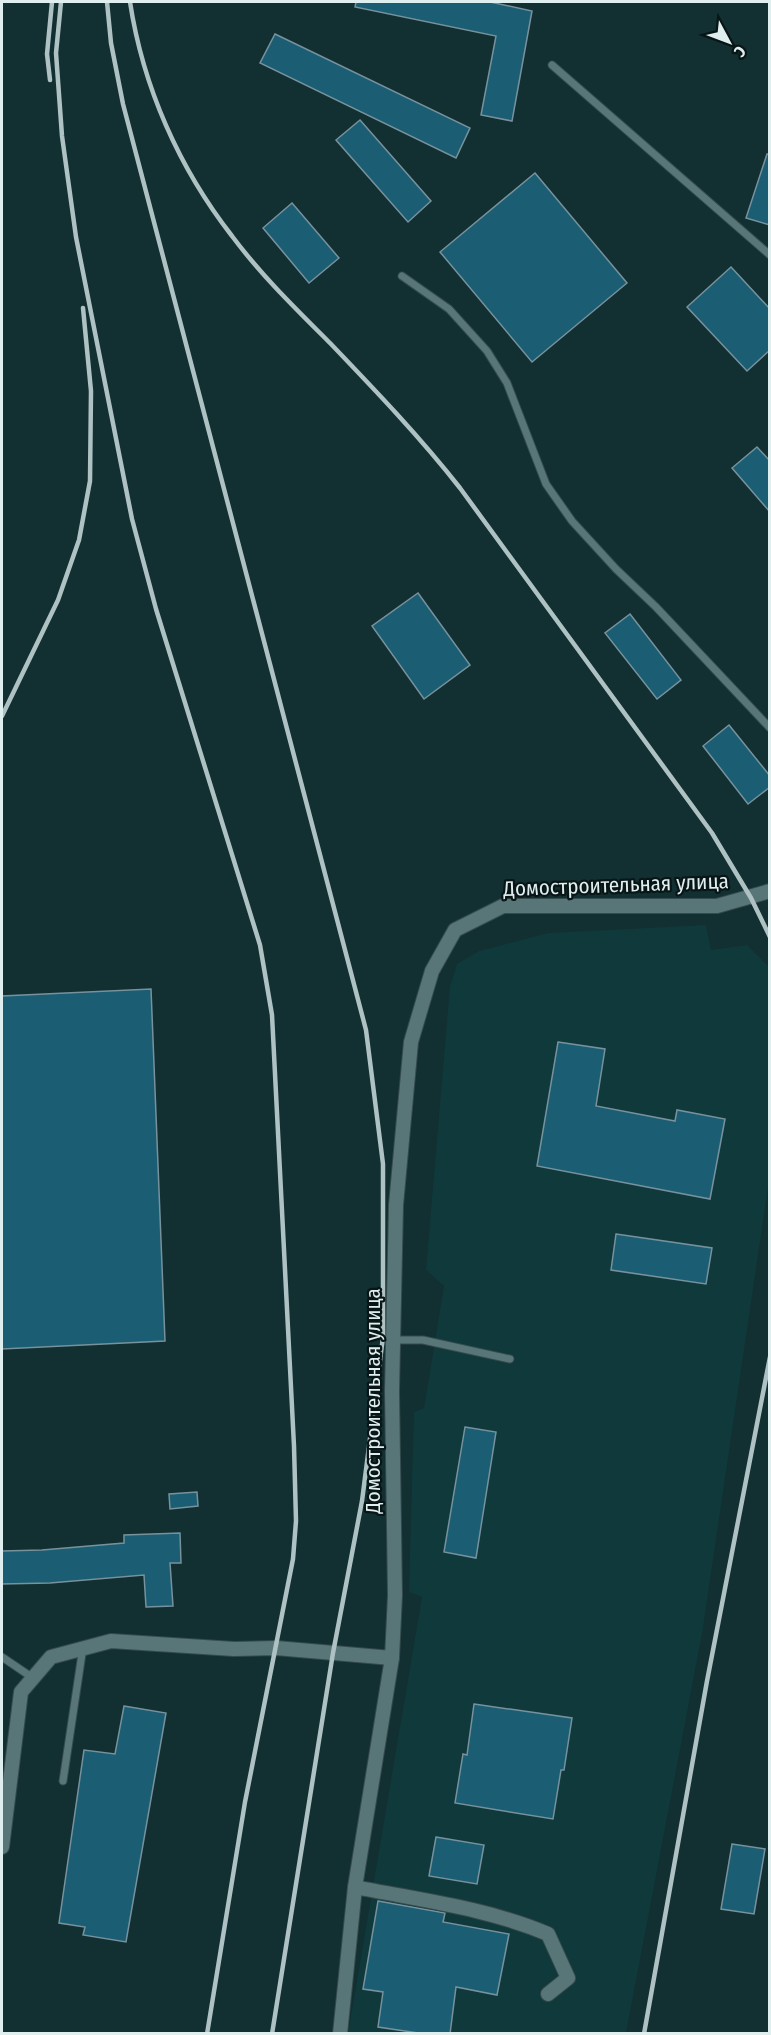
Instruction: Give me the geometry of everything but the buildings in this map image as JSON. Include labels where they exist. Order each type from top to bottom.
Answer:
[{"type":"street","name":"Домостроительная улица","points":[[340,2034],[355,1887],[392,1658],[395,1595],[392,1391],[396,1204],[411,1042],[432,970],[455,930],[503,906],[717,906],[770,891]]},
{"type":"street","points":[[2,1847],[21,1692],[51,1657],[111,1641],[234,1649],[276,1648],[392,1658]]},
{"type":"street","points":[[355,1887],[528,1925],[548,1934],[568,1978],[548,1994]]},
{"type":"lane","points":[[552,65],[770,255]]},
{"type":"lane","points":[[402,276],[449,309],[487,351],[507,383],[525,435],[546,484],[572,521],[615,569],[656,607],[770,728]]},
{"type":"lane","points":[[393,1340],[423,1340],[510,1359]]},
{"type":"lane","points":[[63,1781],[83,1647]]},
{"type":"lane","points":[[2,1657],[33,1678]]},
{"type":"shaded area","points":[[706,925],[711,950],[747,945],[769,967],[769,1181],[702,1634],[626,2033],[348,2034],[422,1597],[409,1592],[414,1412],[424,1408],[444,1286],[426,1270],[450,986],[457,964],[479,951],[548,933]]},
{"type":"railway","points":[[50,80],[47,54],[52,2]]},
{"type":"railway","points":[[61,2],[56,53],[62,136],[76,237],[132,519],[156,609],[260,945],[272,1015],[296,1521],[293,1559],[245,1802],[207,2034]]},
{"type":"railway","points":[[107,2],[111,43],[123,104],[366,1030],[383,1164],[383,1337],[362,1501],[333,1653],[272,2034]]},
{"type":"railway","points":[[130,2],[136,34],[154,95],[180,154],[213,210],[267,278],[397,414],[460,488],[712,833],[751,898],[770,937]]},
{"type":"railway","points":[[2,716],[58,600],[79,540],[90,481],[91,391],[83,308]]},
{"type":"railway","points":[[644,2034],[707,1681],[770,1357]]}]
